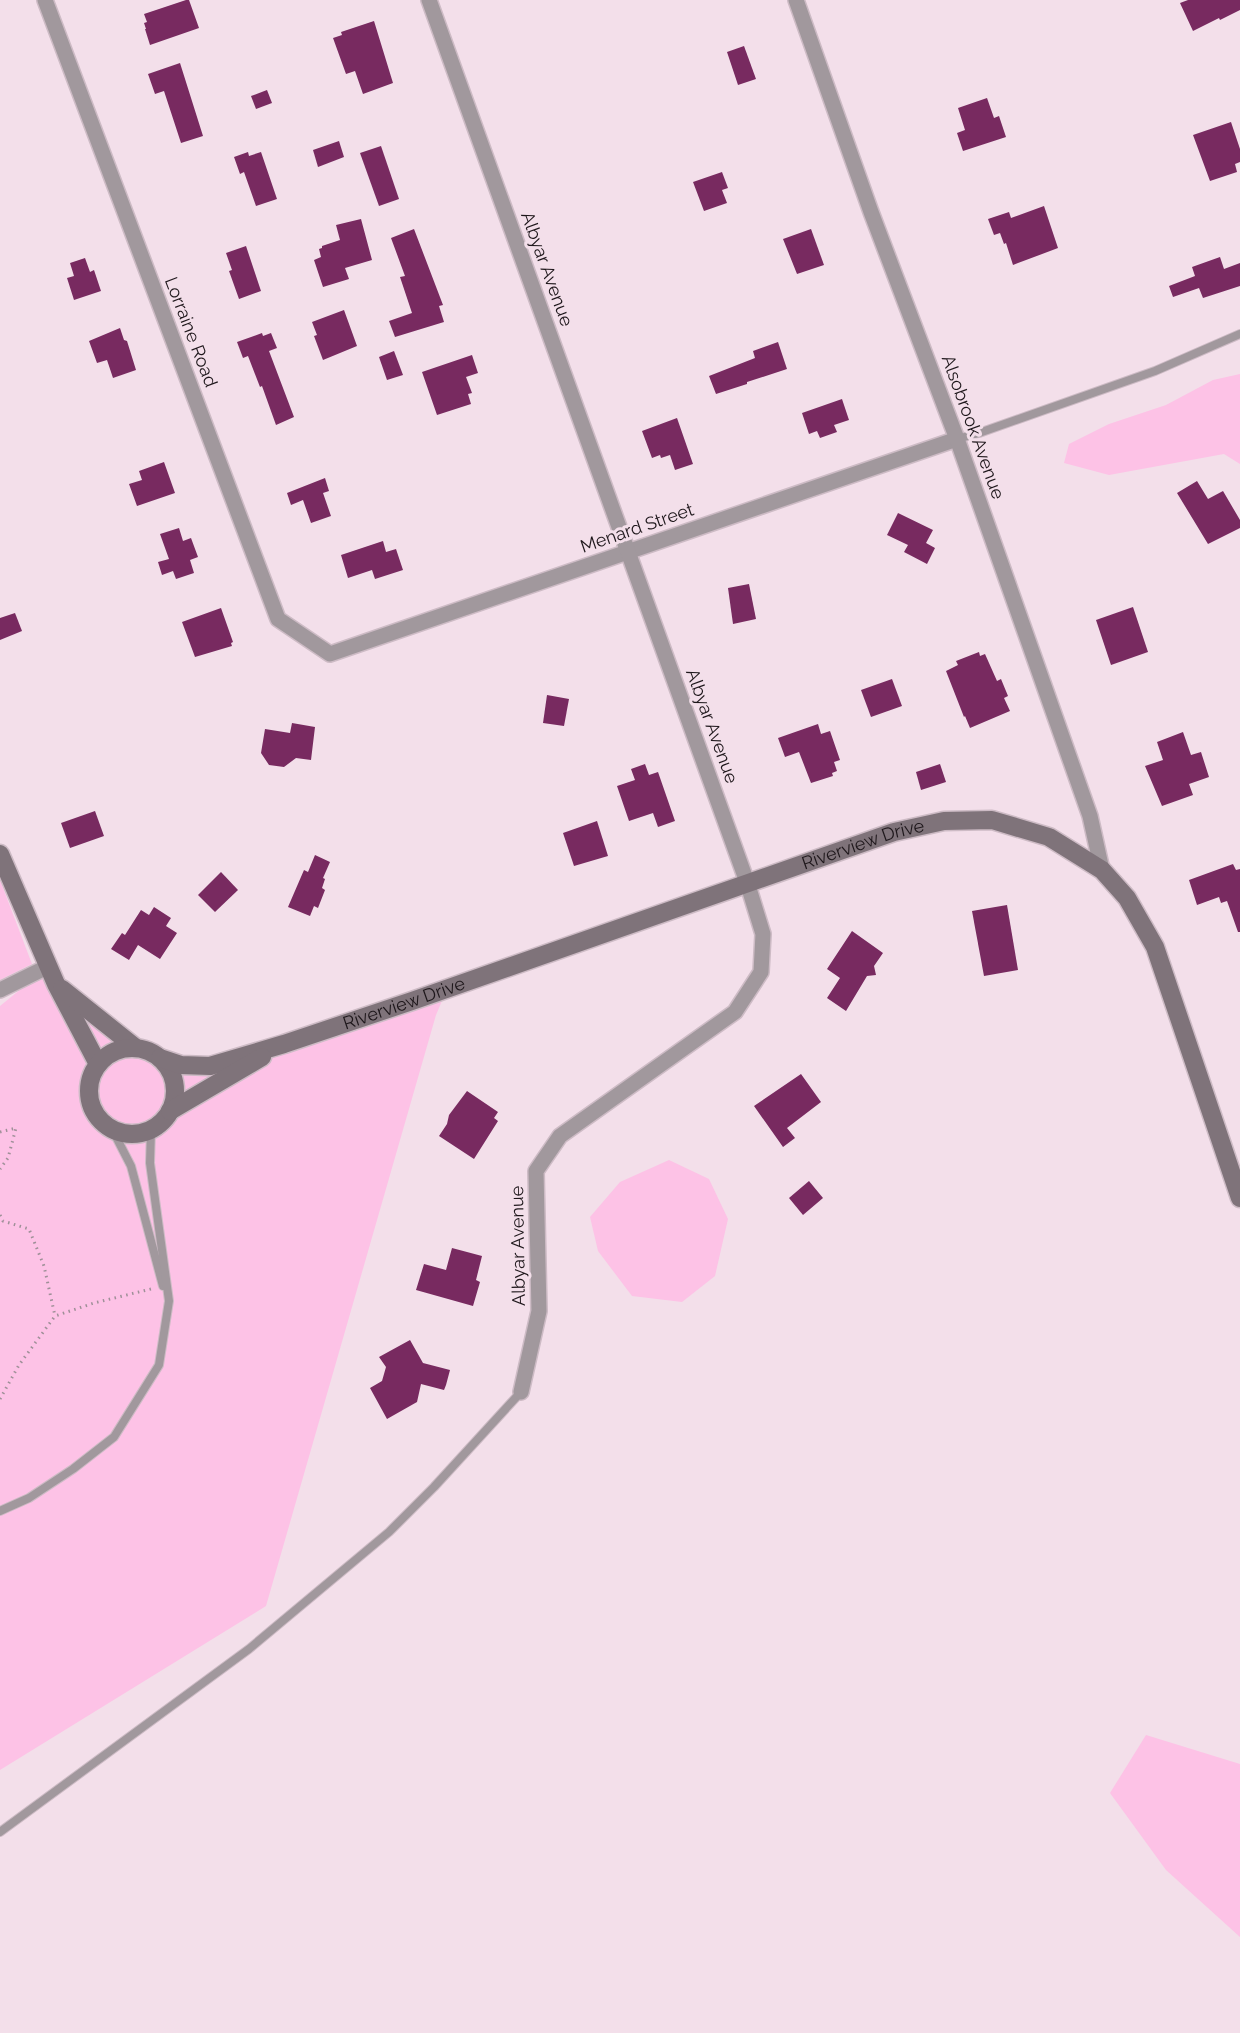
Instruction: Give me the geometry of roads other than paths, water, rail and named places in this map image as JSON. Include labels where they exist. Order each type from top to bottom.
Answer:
[{"type":"street","name":"Lorraine Road","points":[[45,0],[278,619],[330,654]]},
{"type":"street","name":"Albyar Avenue","points":[[429,0],[629,552],[747,882],[763,933],[761,972],[735,1011],[560,1136],[536,1171],[539,1311],[521,1392]]},
{"type":"street","name":"Alsobrook Avenue","points":[[796,0],[871,212],[957,439],[1090,816],[1102,870]]},
{"type":"street","name":"Menard Street","points":[[330,654],[957,439]]},
{"type":"street","name":"Riverview Drive","points":[[56,984],[136,1048],[181,1065],[210,1066],[412,1001],[894,832],[944,821],[992,820],[1049,837],[1102,870],[1127,898],[1155,947],[1240,1198]]},
{"type":"street","name":"Riverview Drive","points":[[0,854],[56,984],[98,1064]]},
{"type":"street","points":[[0,990],[48,966]]},
{"type":"street","name":"Riverview Drive","points":[[151,1130],[162,1122],[170,1111],[284,1044]]},
{"type":"street","points":[[136,1048],[122,1049],[108,1054],[98,1064],[91,1075],[88,1088],[90,1101],[94,1113],[113,1131],[139,1134],[151,1130]]},
{"type":"street","points":[[160,1058],[169,1069],[174,1083],[175,1097],[170,1111]]},
{"type":"lane","points":[[957,439],[1155,371],[1240,334]]},
{"type":"lane","points":[[0,1511],[29,1498],[73,1470],[114,1437],[159,1365],[169,1301],[150,1163],[151,1130]]},
{"type":"lane","points":[[113,1131],[131,1166],[169,1301]]},
{"type":"lane","points":[[0,1832],[249,1649],[380,1539],[434,1487],[521,1392]]}]
